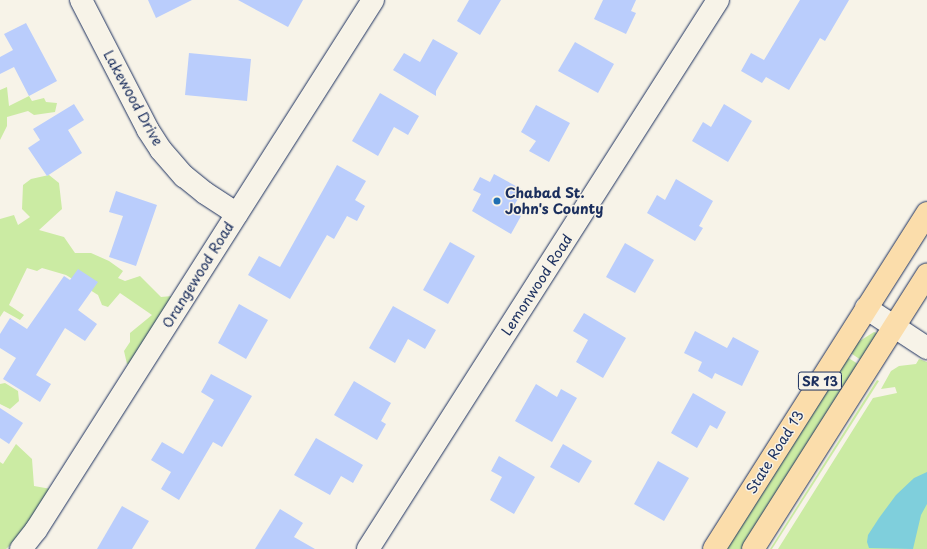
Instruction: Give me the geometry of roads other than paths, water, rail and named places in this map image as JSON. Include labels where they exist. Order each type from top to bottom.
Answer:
[{"type":"main road","name":"State Road 13","points":[[714,549],[927,213]]},
{"type":"main road","name":"SR 13","points":[[753,549],[927,275]]},
{"type":"street","name":"Lakewood Drive","points":[[81,0],[148,130],[161,150],[184,176],[205,193],[237,214]]},
{"type":"street","name":"Orangewood Road","points":[[21,549],[36,530],[373,0]]},
{"type":"street","name":"Lemonwood Road","points":[[368,549],[718,0]]},
{"type":"street","points":[[866,308],[927,348]]},
{"type":"water","points":[[927,472],[927,504],[921,515],[913,549],[869,548],[867,542],[868,535],[896,495],[914,478]]},
{"type":"place","name":"Chabad St. John's County","points":[[497,201]]}]
